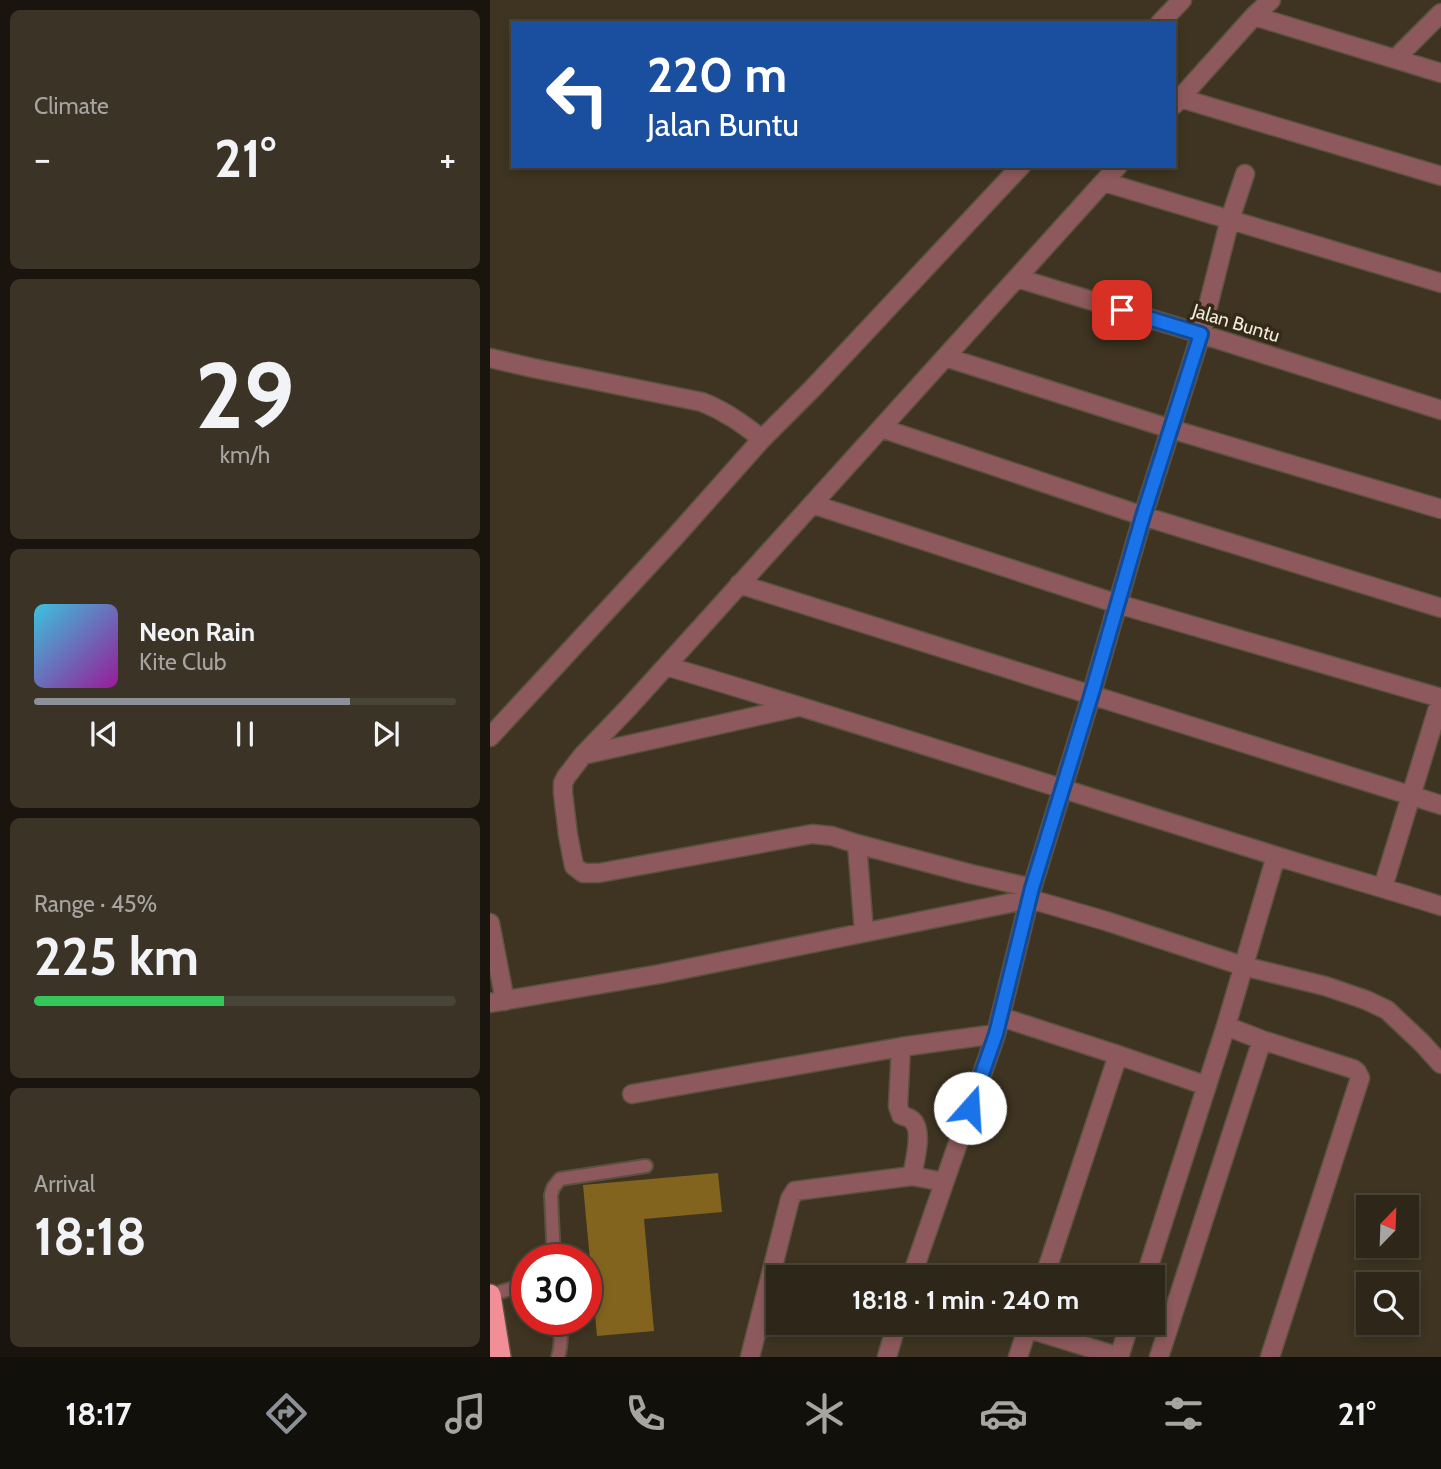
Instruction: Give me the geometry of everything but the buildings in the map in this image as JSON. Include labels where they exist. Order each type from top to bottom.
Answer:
[{"type":"highway","points":[[490,1295],[500,1357]]},
{"type":"street","points":[[1162,21],[1182,0]]},
{"type":"street","points":[[1270,0],[1177,101],[1441,176]]},
{"type":"street","points":[[1395,59],[1441,13]]},
{"type":"street","points":[[1254,16],[1441,73]]},
{"type":"street","points":[[490,737],[762,439],[1019,168]]},
{"type":"street","points":[[1116,168],[583,755],[563,783],[574,866],[583,873],[599,873],[812,834],[832,836],[971,874],[1243,966],[1325,986],[1366,1000],[1387,1010],[1441,1064]]},
{"type":"street","points":[[915,1265],[999,1025],[1031,894],[1143,516],[1201,334],[1230,219],[1245,174]]},
{"type":"street","points":[[1104,182],[1441,284]]},
{"type":"street","name":"Jalan Buntu","points":[[1017,278],[1441,410]]},
{"type":"street","points":[[945,357],[1171,429],[1441,509]]},
{"type":"street","points":[[490,358],[702,402],[720,409],[762,439]]},
{"type":"street","points":[[881,428],[1143,516],[1441,608]]},
{"type":"street","points":[[813,504],[1118,604],[1441,698],[1383,887]]},
{"type":"street","points":[[739,584],[1441,805]]},
{"type":"street","points":[[666,666],[1441,906]]},
{"type":"street","points":[[583,755],[802,706]]},
{"type":"street","points":[[858,844],[864,932]]},
{"type":"street","points":[[1149,1265],[1226,1026],[1276,856]]},
{"type":"street","points":[[490,927],[498,1002],[660,974],[1031,894]]},
{"type":"street","points":[[632,1094],[901,1047],[999,1025],[1118,1055],[1207,1086]]},
{"type":"street","points":[[1226,1026],[1353,1069],[1360,1078],[1270,1357]]},
{"type":"street","points":[[1159,1357],[1262,1040]]},
{"type":"street","points":[[901,1047],[898,1106],[901,1115],[915,1124],[918,1144],[912,1177]]},
{"type":"street","points":[[1048,1265],[1118,1055]]},
{"type":"street","points":[[750,1357],[790,1199],[795,1191],[912,1177],[944,1182]]},
{"type":"street","points":[[887,1357],[893,1335]]},
{"type":"street","points":[[1018,1357],[1021,1335]]},
{"type":"street","points":[[1053,1335],[1120,1357],[1126,1335]]},
{"type":"lane","points":[[553,1244],[551,1195],[560,1179],[646,1166]]},
{"type":"lane","points":[[490,1295],[511,1289]]},
{"type":"lane","points":[[558,1357],[561,1335]]},
{"type":"route","points":[[970,1108],[996,1034],[1032,888],[1143,516],[1201,334],[1122,310]]}]
